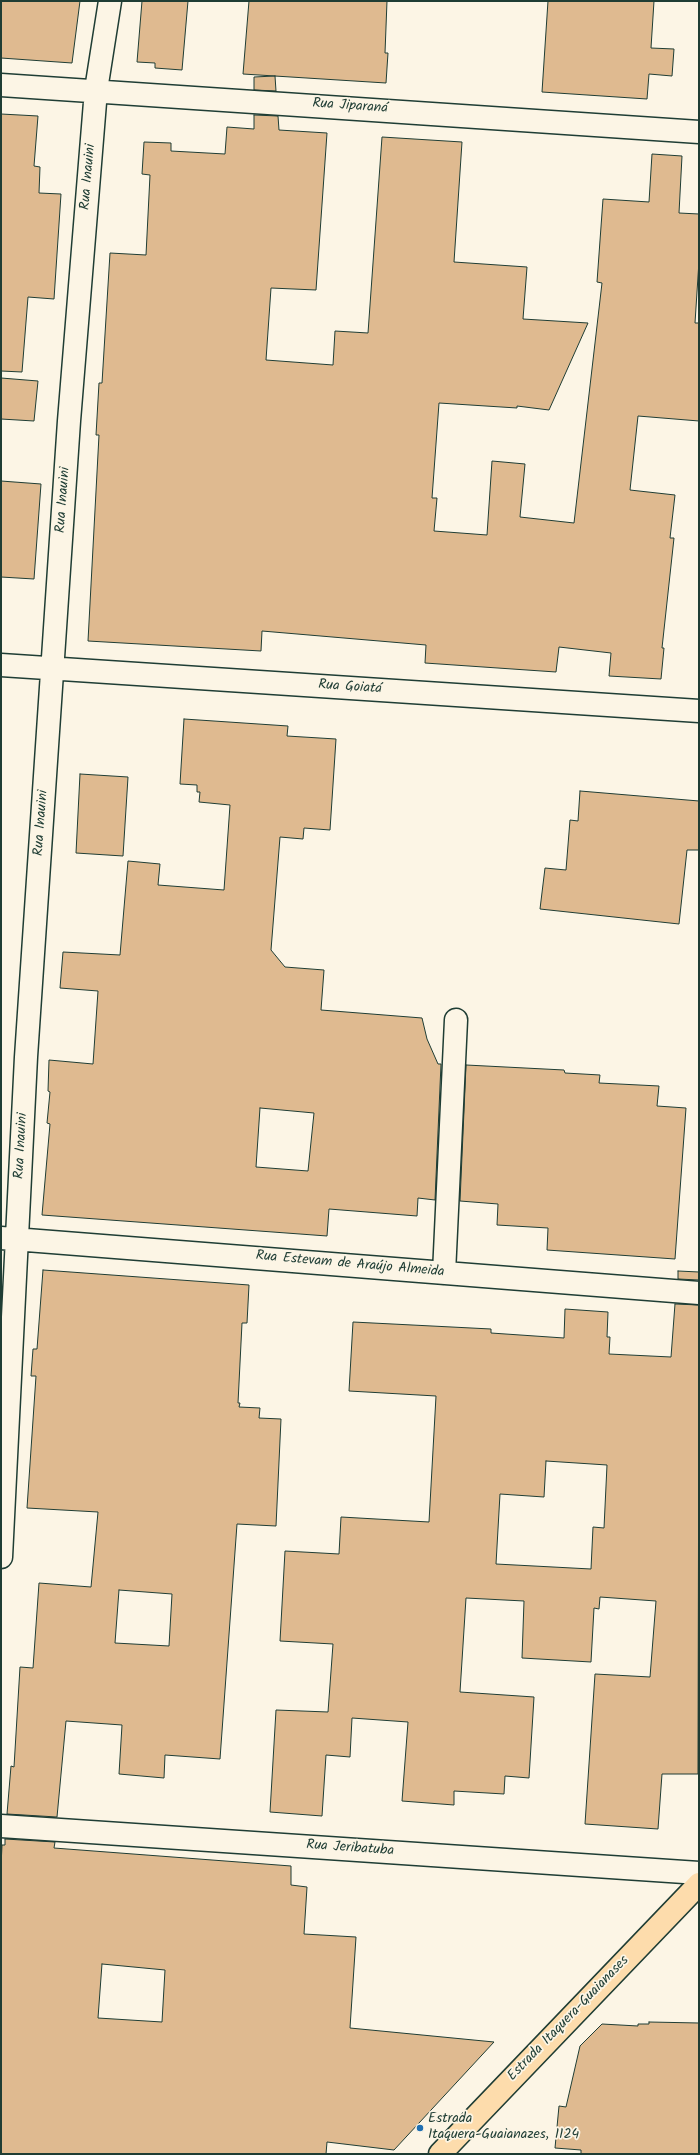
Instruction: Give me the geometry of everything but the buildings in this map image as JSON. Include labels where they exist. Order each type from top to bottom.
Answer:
[{"type":"main road","name":"Estrada Itaquera-Guaianases","points":[[440,2154],[699,1884]]},
{"type":"street","name":"Rua Inauini","points":[[1,1557],[9,1238],[26,1057],[69,421],[96,90],[110,1]]},
{"type":"street","name":"Rua Jiparaná","points":[[1,84],[699,132]]},
{"type":"street","name":"Rua Goiatá","points":[[1,665],[699,711]]},
{"type":"street","points":[[444,1273],[456,1020]]},
{"type":"street","name":"Rua Estevam de Araújo Almeida","points":[[9,1238],[699,1293]]},
{"type":"street","name":"Rua Jeribatuba","points":[[1,1826],[699,1873]]},
{"type":"place","name":"Estrada Itaquera-Guaianazes, 1124","points":[[420,2128]]}]
